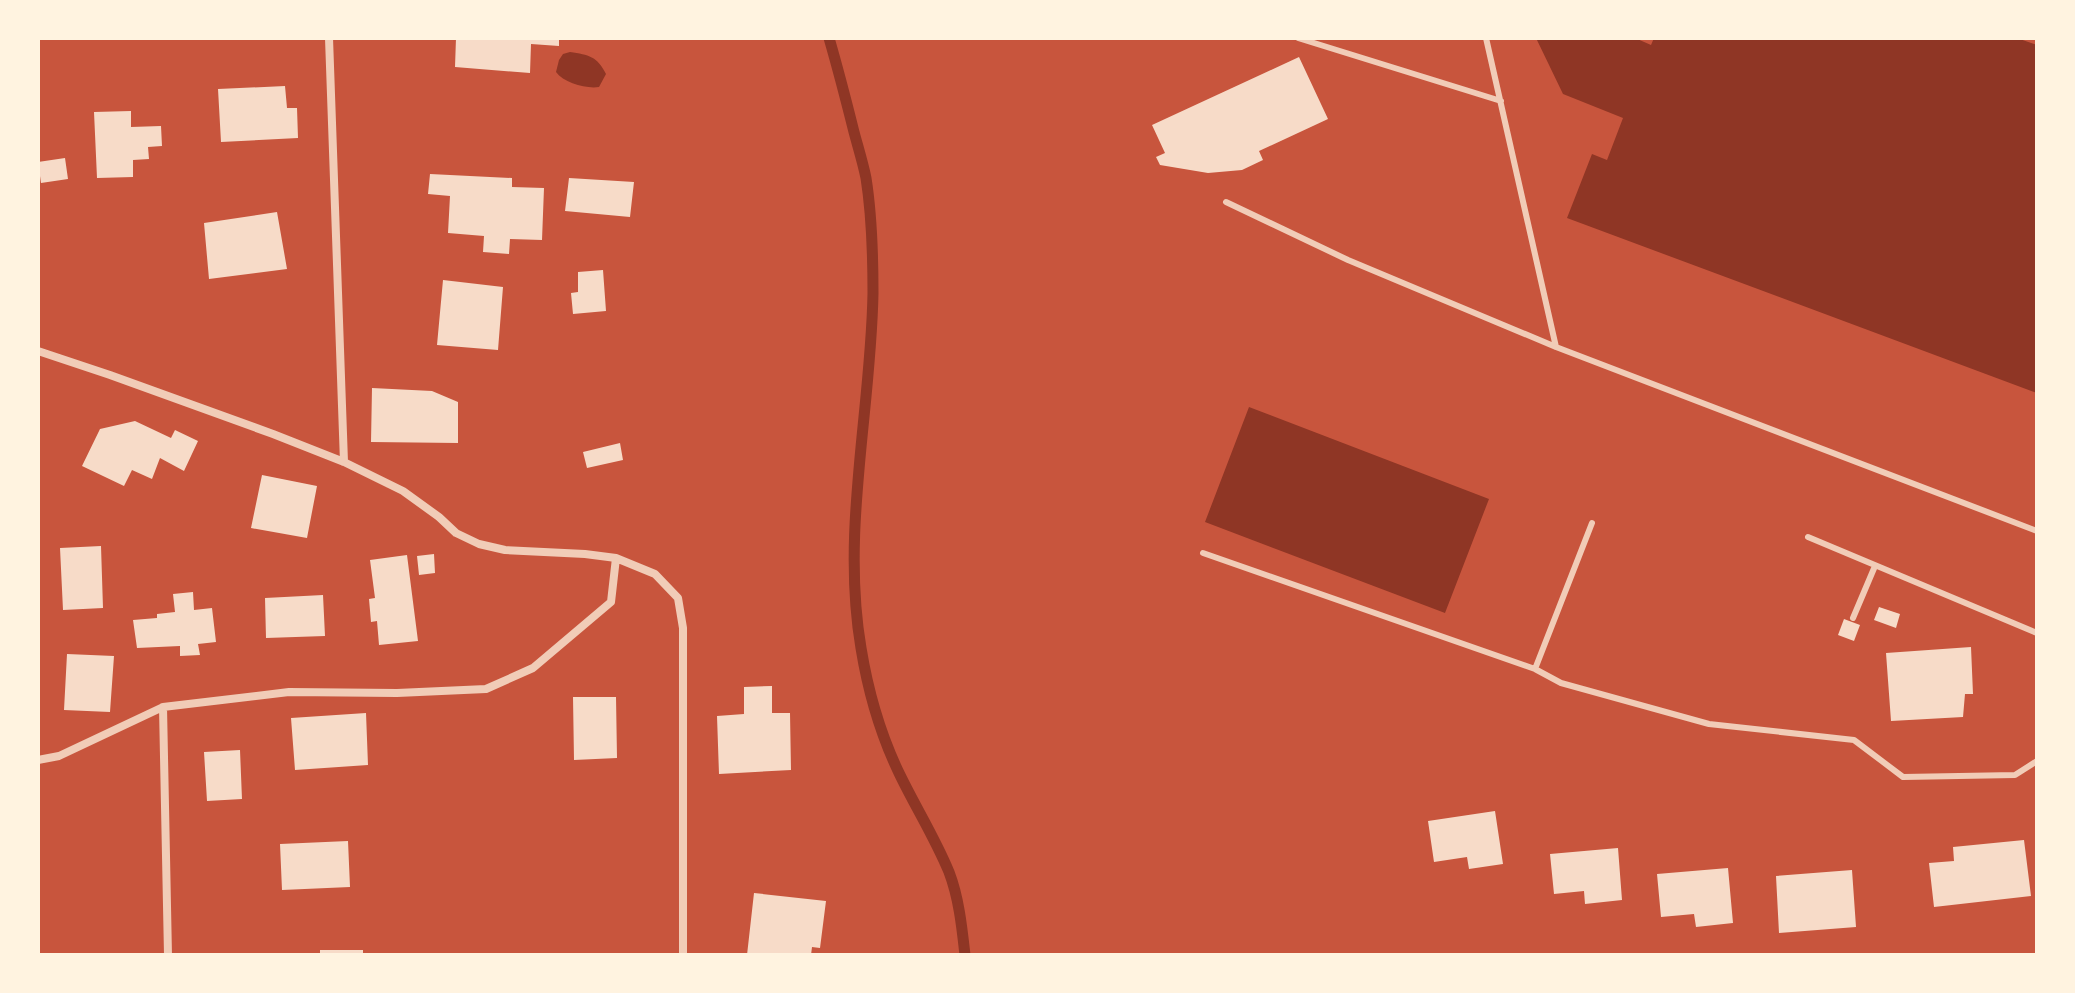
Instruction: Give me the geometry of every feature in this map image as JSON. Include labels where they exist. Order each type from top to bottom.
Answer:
[{"type":"street","points":[[329,38],[344,462]]},
{"type":"street","points":[[38,351],[344,462],[403,491],[456,533],[479,544],[505,550],[616,558],[655,574],[678,598],[683,628],[683,955]]},
{"type":"street","points":[[38,760],[59,756],[163,707],[289,692],[397,693],[486,689],[533,668],[611,602],[616,558]]},
{"type":"street","points":[[163,707],[168,955]]},
{"type":"lane","points":[[1298,38],[1501,101]]},
{"type":"lane","points":[[1486,38],[1556,347]]},
{"type":"lane","points":[[1226,202],[1348,260],[1556,347],[2037,531]]},
{"type":"lane","points":[[1535,669],[1592,523]]},
{"type":"lane","points":[[1808,537],[2037,633]]},
{"type":"lane","points":[[1203,553],[1535,669],[1561,683],[1709,724],[1854,740],[1903,777],[2015,775],[2037,761]]},
{"type":"lane","points":[[1853,618],[1875,566]]},
{"type":"shaded area","points":[[1536,38],[1635,38],[1651,45],[1654,38],[2017,38],[2037,45],[2037,393],[1567,218],[1592,154],[1607,160],[1623,118],[1563,94]]},
{"type":"shaded area","points":[[570,52],[599,63],[606,74],[599,87],[576,84],[556,72],[563,54]]},
{"type":"shaded area","points":[[1249,407],[1489,499],[1445,613],[1205,522]]},
{"type":"building","points":[[456,38],[559,38],[559,46],[531,44],[530,73],[455,67]]},
{"type":"building","points":[[1299,57],[1328,119],[1259,151],[1263,160],[1242,170],[1208,173],[1160,165],[1156,157],[1165,153],[1152,125]]},
{"type":"building","points":[[285,86],[287,108],[297,108],[298,138],[221,142],[218,89]]},
{"type":"building","points":[[131,111],[131,127],[161,126],[162,146],[148,147],[149,159],[133,160],[133,177],[97,178],[94,112]]},
{"type":"building","points":[[65,158],[68,179],[41,183],[38,162]]},
{"type":"building","points":[[430,174],[512,178],[512,187],[544,188],[542,240],[510,239],[509,254],[483,252],[484,236],[448,233],[450,196],[428,194]]},
{"type":"building","points":[[569,178],[634,182],[630,217],[565,211]]},
{"type":"building","points":[[277,212],[287,269],[209,279],[204,223]]},
{"type":"building","points":[[603,270],[606,311],[573,314],[571,293],[578,292],[578,272]]},
{"type":"building","points":[[443,280],[503,287],[498,350],[437,345]]},
{"type":"building","points":[[372,388],[432,391],[458,402],[458,443],[371,442]]},
{"type":"building","points":[[135,421],[171,438],[175,430],[198,441],[184,471],[160,458],[152,479],[132,470],[124,486],[82,466],[100,429]]},
{"type":"building","points":[[620,443],[623,460],[587,468],[583,452]]},
{"type":"building","points":[[262,475],[317,486],[307,538],[251,528]]},
{"type":"building","points":[[101,546],[103,608],[63,610],[60,548]]},
{"type":"building","points":[[434,554],[435,573],[419,575],[417,556]]},
{"type":"building","points":[[407,555],[418,641],[379,645],[377,621],[371,622],[369,599],[375,598],[370,560]]},
{"type":"building","points":[[193,592],[194,610],[212,608],[216,642],[198,644],[200,655],[180,656],[180,646],[137,648],[133,620],[157,618],[157,614],[175,612],[173,594]]},
{"type":"building","points":[[323,595],[325,636],[266,638],[265,598]]},
{"type":"building","points":[[1879,607],[1900,614],[1896,628],[1874,620]]},
{"type":"building","points":[[1844,619],[1860,625],[1854,641],[1838,635]]},
{"type":"building","points":[[1971,647],[1973,694],[1965,694],[1963,717],[1891,721],[1886,653]]},
{"type":"building","points":[[67,654],[114,656],[110,712],[64,710]]},
{"type":"building","points":[[772,686],[772,713],[790,713],[791,770],[719,774],[717,716],[744,714],[744,687]]},
{"type":"building","points":[[573,697],[616,697],[617,758],[574,760]]},
{"type":"building","points":[[366,713],[368,765],[295,770],[291,718]]},
{"type":"building","points":[[240,750],[242,799],[207,801],[204,752]]},
{"type":"building","points":[[1495,811],[1503,864],[1469,869],[1467,857],[1434,862],[1428,821]]},
{"type":"building","points":[[2024,840],[2031,896],[1934,907],[1929,863],[1954,861],[1953,847]]},
{"type":"building","points":[[348,841],[350,887],[282,890],[280,844]]},
{"type":"building","points":[[1618,848],[1622,900],[1585,904],[1584,891],[1554,894],[1550,854]]},
{"type":"building","points":[[1728,868],[1733,923],[1696,927],[1694,914],[1661,917],[1657,874]]},
{"type":"building","points":[[1852,870],[1856,927],[1779,933],[1776,876]]},
{"type":"building","points":[[754,893],[826,901],[820,948],[812,947],[811,955],[747,955]]},
{"type":"building","points":[[320,950],[363,950],[363,955],[320,955]]},
{"type":"waterway","points":[[829,38],[865,172],[872,236],[871,337],[855,515],[854,560],[861,648],[871,697],[887,745],[949,872],[960,913],[965,955]]}]
